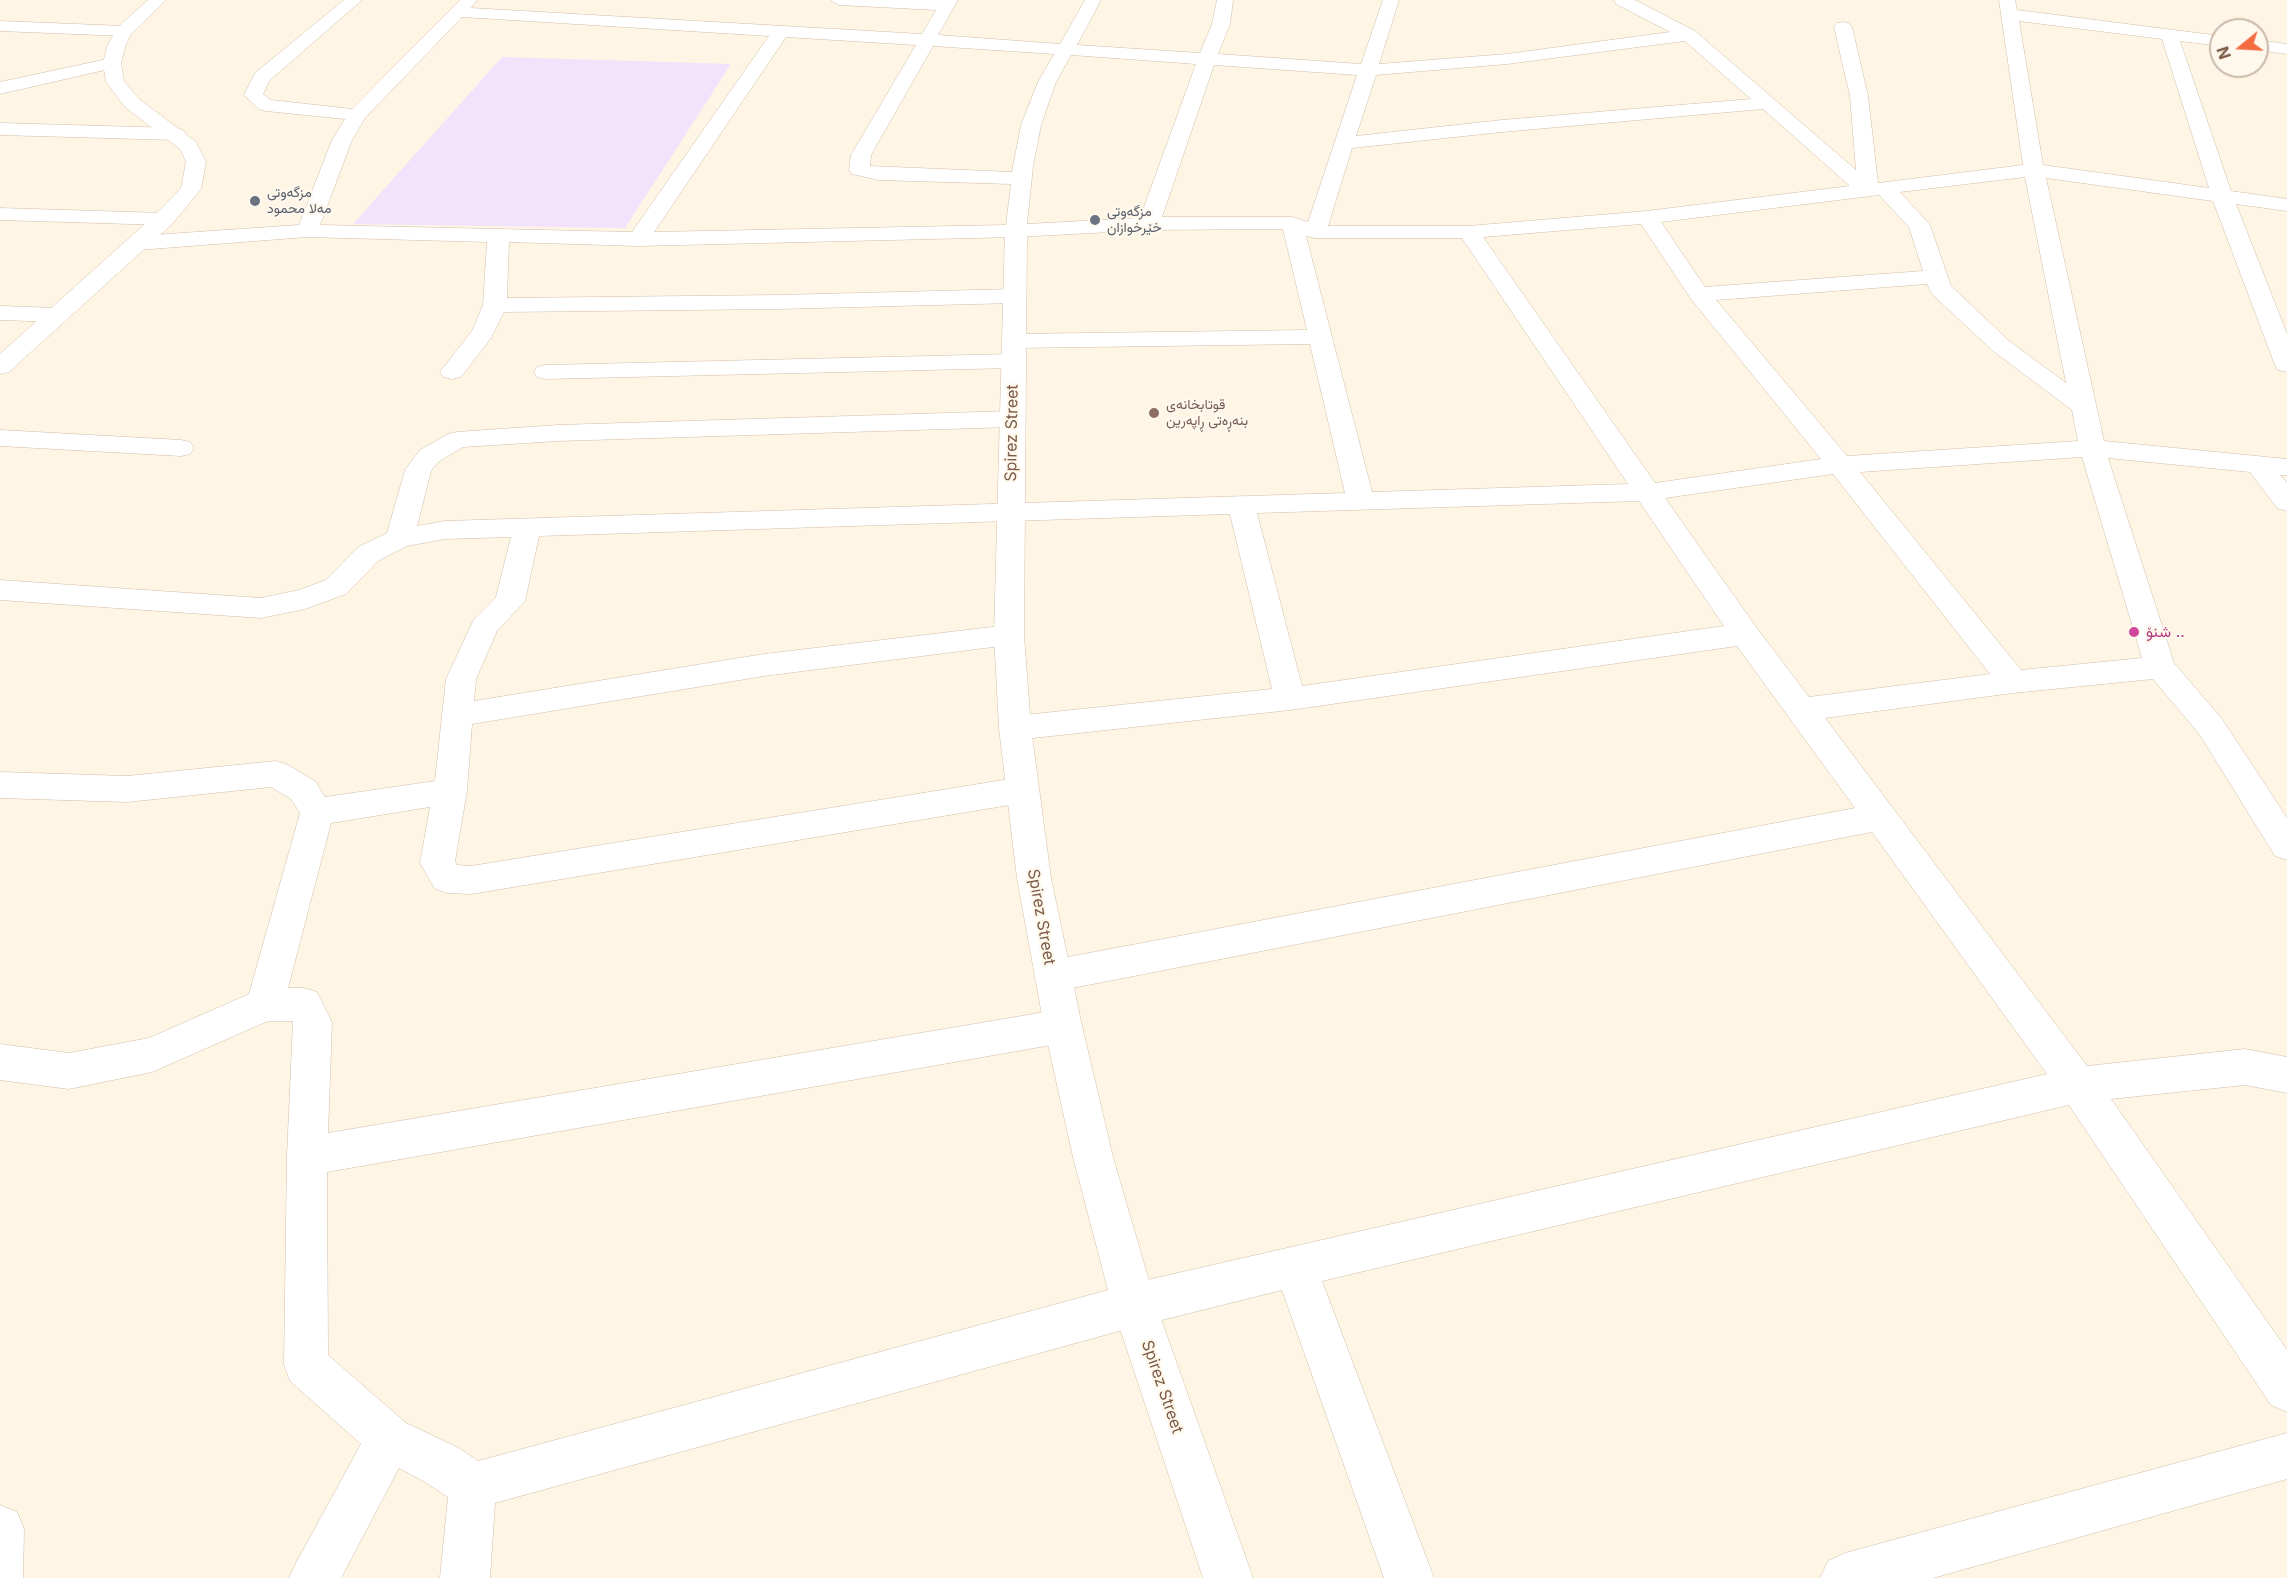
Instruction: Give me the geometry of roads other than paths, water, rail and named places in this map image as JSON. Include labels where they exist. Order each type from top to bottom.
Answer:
[{"type":"street","points":[[0,367],[164,219],[191,189],[196,162],[189,146],[132,103],[115,82],[112,63],[117,44],[124,31],[158,0]]},
{"type":"street","points":[[354,0],[332,16],[262,77],[253,94],[266,105],[357,115]]},
{"type":"street","points":[[839,0],[949,2],[861,155],[859,170],[879,174],[1021,178]]},
{"type":"street","name":"Spirez Street","points":[[1093,0],[1047,82],[1031,125],[1021,178],[1016,231],[1010,513],[1009,635],[1015,728],[1034,878],[1052,975],[1093,1157],[1134,1305],[1228,1578]]},
{"type":"street","points":[[1149,225],[1221,24],[1226,0]]},
{"type":"street","points":[[1315,232],[1391,0]]},
{"type":"street","points":[[1622,0],[1689,35],[1768,103],[1919,225],[1940,289],[2001,346],[2083,407]]},
{"type":"street","points":[[307,231],[342,140],[357,115],[463,6],[780,32],[1369,70],[1507,59],[1689,35]]},
{"type":"street","points":[[2209,39],[2007,7],[2034,170],[2092,448],[2160,667],[2211,727],[2287,846]]},
{"type":"street","points":[[0,26],[124,31]]},
{"type":"street","points":[[1843,27],[1859,96],[1876,190]]},
{"type":"street","points":[[638,238],[780,32]]},
{"type":"street","points":[[2169,34],[2222,196],[2287,365]]},
{"type":"street","points":[[2269,47],[2287,49]]},
{"type":"street","points":[[0,88],[112,63]]},
{"type":"street","points":[[1344,143],[1502,126],[1768,103]]},
{"type":"street","points":[[0,129],[176,134]]},
{"type":"street","points":[[138,243],[307,231],[638,238],[1292,223],[1315,232],[1468,232],[1647,217],[2034,170],[2287,205]]},
{"type":"street","points":[[0,214],[164,219]]},
{"type":"street","points":[[1647,217],[1699,294],[1840,465],[2013,682]]},
{"type":"street","points":[[1292,223],[1361,502]]},
{"type":"street","points":[[1468,232],[1745,634],[2078,1085],[2287,1389]]},
{"type":"street","points":[[452,372],[483,333],[495,305],[498,235]]},
{"type":"street","points":[[1699,294],[1936,277]]},
{"type":"street","points":[[495,305],[779,302],[1015,296]]},
{"type":"street","points":[[0,313],[58,315]]},
{"type":"street","points":[[546,372],[1320,337]]},
{"type":"street","points":[[400,538],[418,470],[429,456],[457,440],[570,433],[1012,419]]},
{"type":"street","points":[[0,438],[181,448]]},
{"type":"street","points":[[0,590],[261,608],[305,600],[336,587],[368,554],[400,538],[445,530],[1649,492],[1840,465],[2092,448],[2287,467]]},
{"type":"street","points":[[2259,465],[2287,502]]},
{"type":"street","points":[[1242,506],[1290,699]]},
{"type":"street","points":[[527,528],[510,602],[484,626],[461,680],[450,791],[437,863],[447,879],[471,880],[1022,790]]},
{"type":"street","points":[[1015,728],[1290,699],[1745,634]]},
{"type":"street","points":[[456,713],[496,710],[764,665],[1009,635]]},
{"type":"street","points":[[1800,710],[2013,682],[2160,667]]},
{"type":"street","points":[[0,785],[127,789],[276,774],[303,790],[317,812],[265,1005]]},
{"type":"street","points":[[317,812],[450,791]]},
{"type":"street","points":[[1052,975],[1879,817]]},
{"type":"street","points":[[0,1062],[69,1071],[152,1055],[265,1005],[304,1004],[313,1022],[307,1156],[306,1365],[390,1439],[442,1465],[473,1486],[1134,1305],[2078,1085],[2245,1066],[2287,1076]]},
{"type":"street","points":[[307,1156],[1063,1026]]},
{"type":"street","points":[[1295,1266],[1409,1578]]},
{"type":"street","points":[[314,1578],[390,1439]]},
{"type":"street","points":[[1845,1578],[2287,1456]]},
{"type":"street","points":[[465,1578],[473,1486]]},
{"type":"street","points":[[0,1529],[0,1574]]},
{"type":"place","name":"مزگه‌وتی مه‌لا محمود","points":[[255,201]]},
{"type":"place","name":"مزگەوتی خێرخوازان","points":[[1095,220]]},
{"type":"place","name":"قوتابخانەی بنەڕەتی ڕاپەرین","points":[[1154,413]]},
{"type":"place","name":"شنۆ ..","points":[[2134,632]]}]
